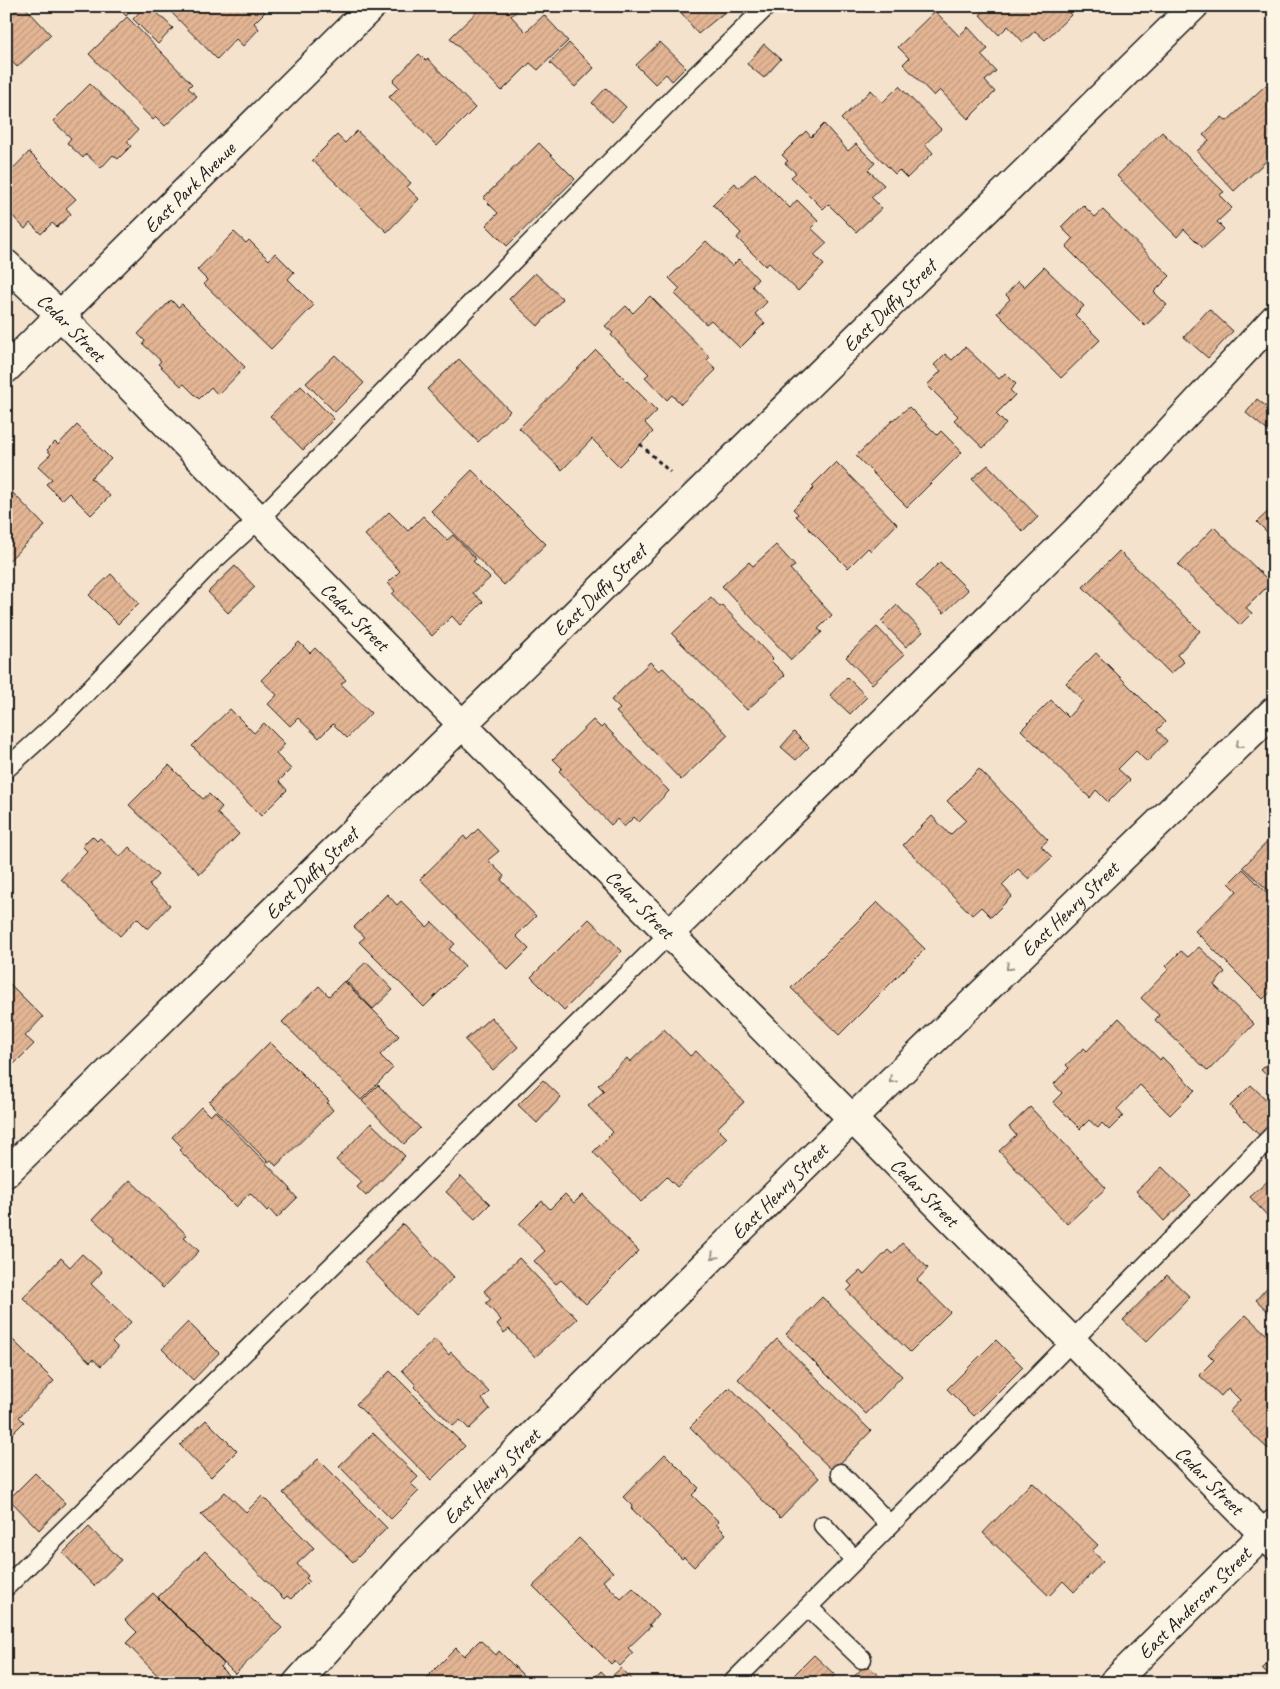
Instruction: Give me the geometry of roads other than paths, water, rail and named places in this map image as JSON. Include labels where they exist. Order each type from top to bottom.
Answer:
[{"type":"street","name":"East Park Avenue","points":[[6,369],[372,6]]},
{"type":"street","name":"East Duffy Street","points":[[6,1173],[1194,6]]},
{"type":"street","name":"Cedar Street","points":[[6,264],[60,316],[1071,1341],[1270,1535]]},
{"type":"street","points":[[670,934],[1090,517],[1274,318]]},
{"type":"street","name":"East Henry Street","points":[[296,1683],[416,1550],[852,1119],[1274,711]]},
{"type":"street","name":"East Anderson Street","points":[[1113,1683],[1270,1535]]},
{"type":"lane","points":[[6,769],[60,720],[212,562],[259,519],[669,102],[766,6]]},
{"type":"lane","points":[[6,1587],[670,934]]},
{"type":"lane","points":[[732,1683],[1274,1134]]},
{"type":"lane","points":[[840,1473],[890,1525]]},
{"type":"lane","points":[[822,1525],[855,1560]]},
{"type":"lane","points":[[808,1606],[862,1659]]}]
